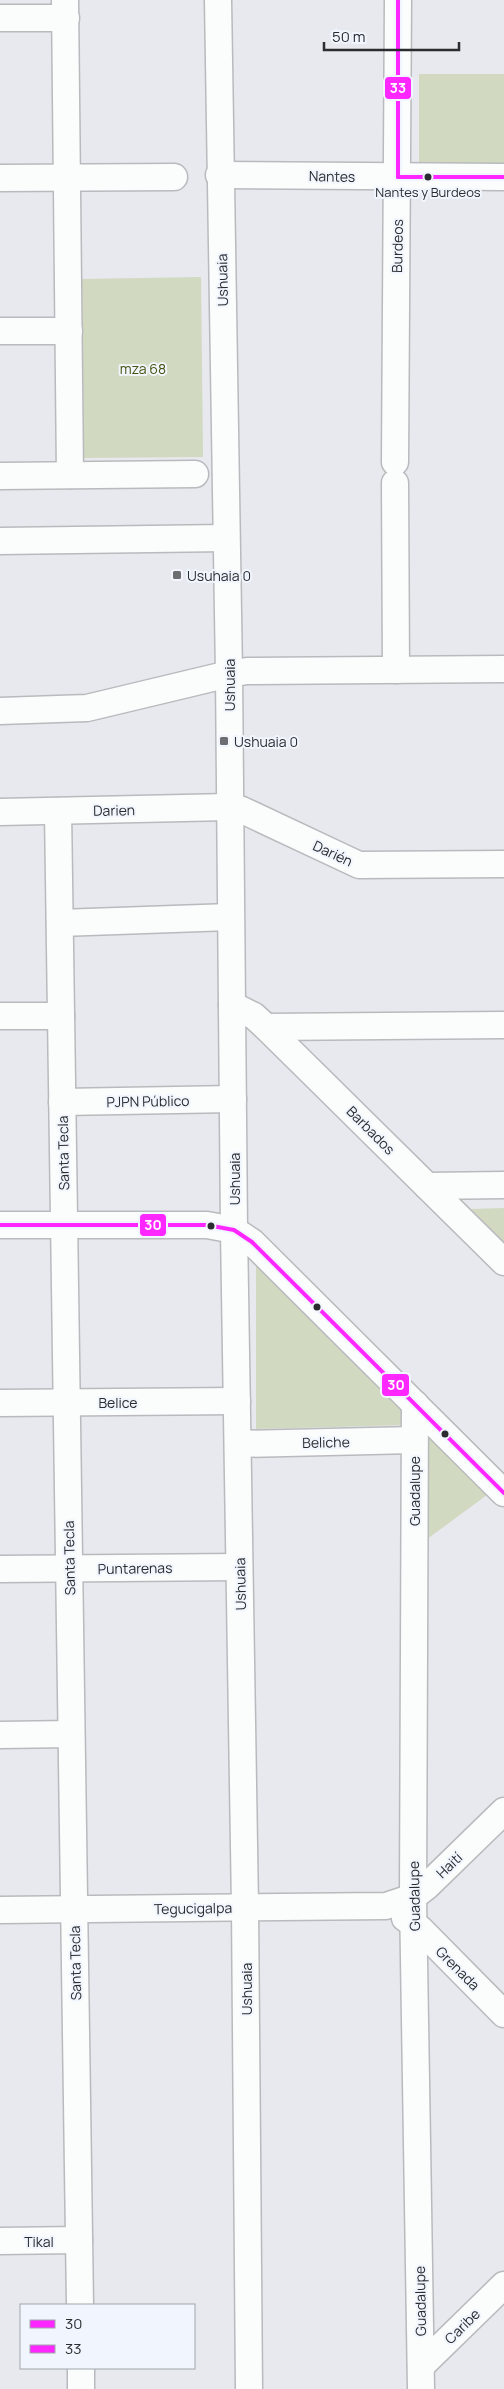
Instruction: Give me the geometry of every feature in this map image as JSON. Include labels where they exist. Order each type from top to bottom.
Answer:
[{"type":"street","name":"Ushuaia","points":[[218,0],[219,175],[229,674],[234,1230],[246,1907],[249,2389]]},
{"type":"street","name":"Burdeos","points":[[396,670],[395,472],[398,0]]},
{"type":"street","points":[[0,18],[66,9],[70,475]]},
{"type":"street","name":"Nantes","points":[[219,175],[504,177]]},
{"type":"street","points":[[0,178],[174,177]]},
{"type":"street","points":[[0,332],[69,331]]},
{"type":"street","points":[[0,476],[195,474]]},
{"type":"street","points":[[0,541],[226,538]]},
{"type":"street","points":[[0,711],[87,708],[247,671],[504,668]]},
{"type":"street","name":"Darien","points":[[0,812],[229,807]]},
{"type":"street","name":"Darién","points":[[229,807],[249,813],[359,866],[504,864]]},
{"type":"street","name":"Santa Tecla","points":[[58,811],[80,2304]]},
{"type":"street","points":[[60,923],[230,917]]},
{"type":"street","name":"Barbados","points":[[232,1005],[254,1016],[266,1027],[504,1262]]},
{"type":"street","points":[[0,1016],[61,1016]]},
{"type":"street","points":[[266,1027],[504,1025]]},
{"type":"street","name":"PJPN Público","points":[[62,1102],[233,1100]]},
{"type":"street","points":[[427,1186],[504,1185]]},
{"type":"street","points":[[0,1225],[207,1224],[234,1230],[252,1242],[504,1493]]},
{"type":"street","name":"Belice","points":[[0,1403],[237,1401]]},
{"type":"street","name":"Guadalupe","points":[[415,1404],[413,1897],[421,2378]]},
{"type":"street","name":"Beliche","points":[[238,1444],[414,1440]]},
{"type":"street","name":"Puntarenas","points":[[0,1570],[239,1566]]},
{"type":"street","points":[[0,1735],[71,1734]]},
{"type":"street","name":"Haití","points":[[386,1906],[413,1897],[427,1886],[504,1811]]},
{"type":"street","name":"Tegucigalpa","points":[[0,1910],[386,1906]]},
{"type":"street","name":"Grenada","points":[[386,1906],[414,1924],[504,2014]]},
{"type":"street","name":"Tikal","points":[[0,2241],[79,2240]]},
{"type":"street","name":"Caribe","points":[[421,2378],[504,2285]]},
{"type":"street","points":[[81,2369],[81,2389]]},
{"type":"green space","points":[[419,74],[504,74],[504,163],[419,163]]},
{"type":"green space","name":"mza 68","points":[[201,277],[203,457],[84,458],[82,279]]},
{"type":"green space","points":[[504,1208],[504,1242],[471,1209]]},
{"type":"green space","points":[[256,1251],[405,1408],[406,1425],[256,1429]]},
{"type":"green space","points":[[420,1422],[491,1492],[423,1542]]},
{"type":"transit line","name":"33","points":[[398,0],[398,177]]},
{"type":"transit line","name":"33","points":[[398,177],[504,177]]},
{"type":"transit line","name":"30","points":[[0,1225],[207,1225],[234,1230],[252,1242],[504,1493]]},
{"type":"place","name":"Nantes y Burdeos","points":[[428,177]]},
{"type":"place","name":"Usuhaia 0","points":[[177,575]]},
{"type":"place","name":"Ushuaia 0","points":[[224,741]]}]
